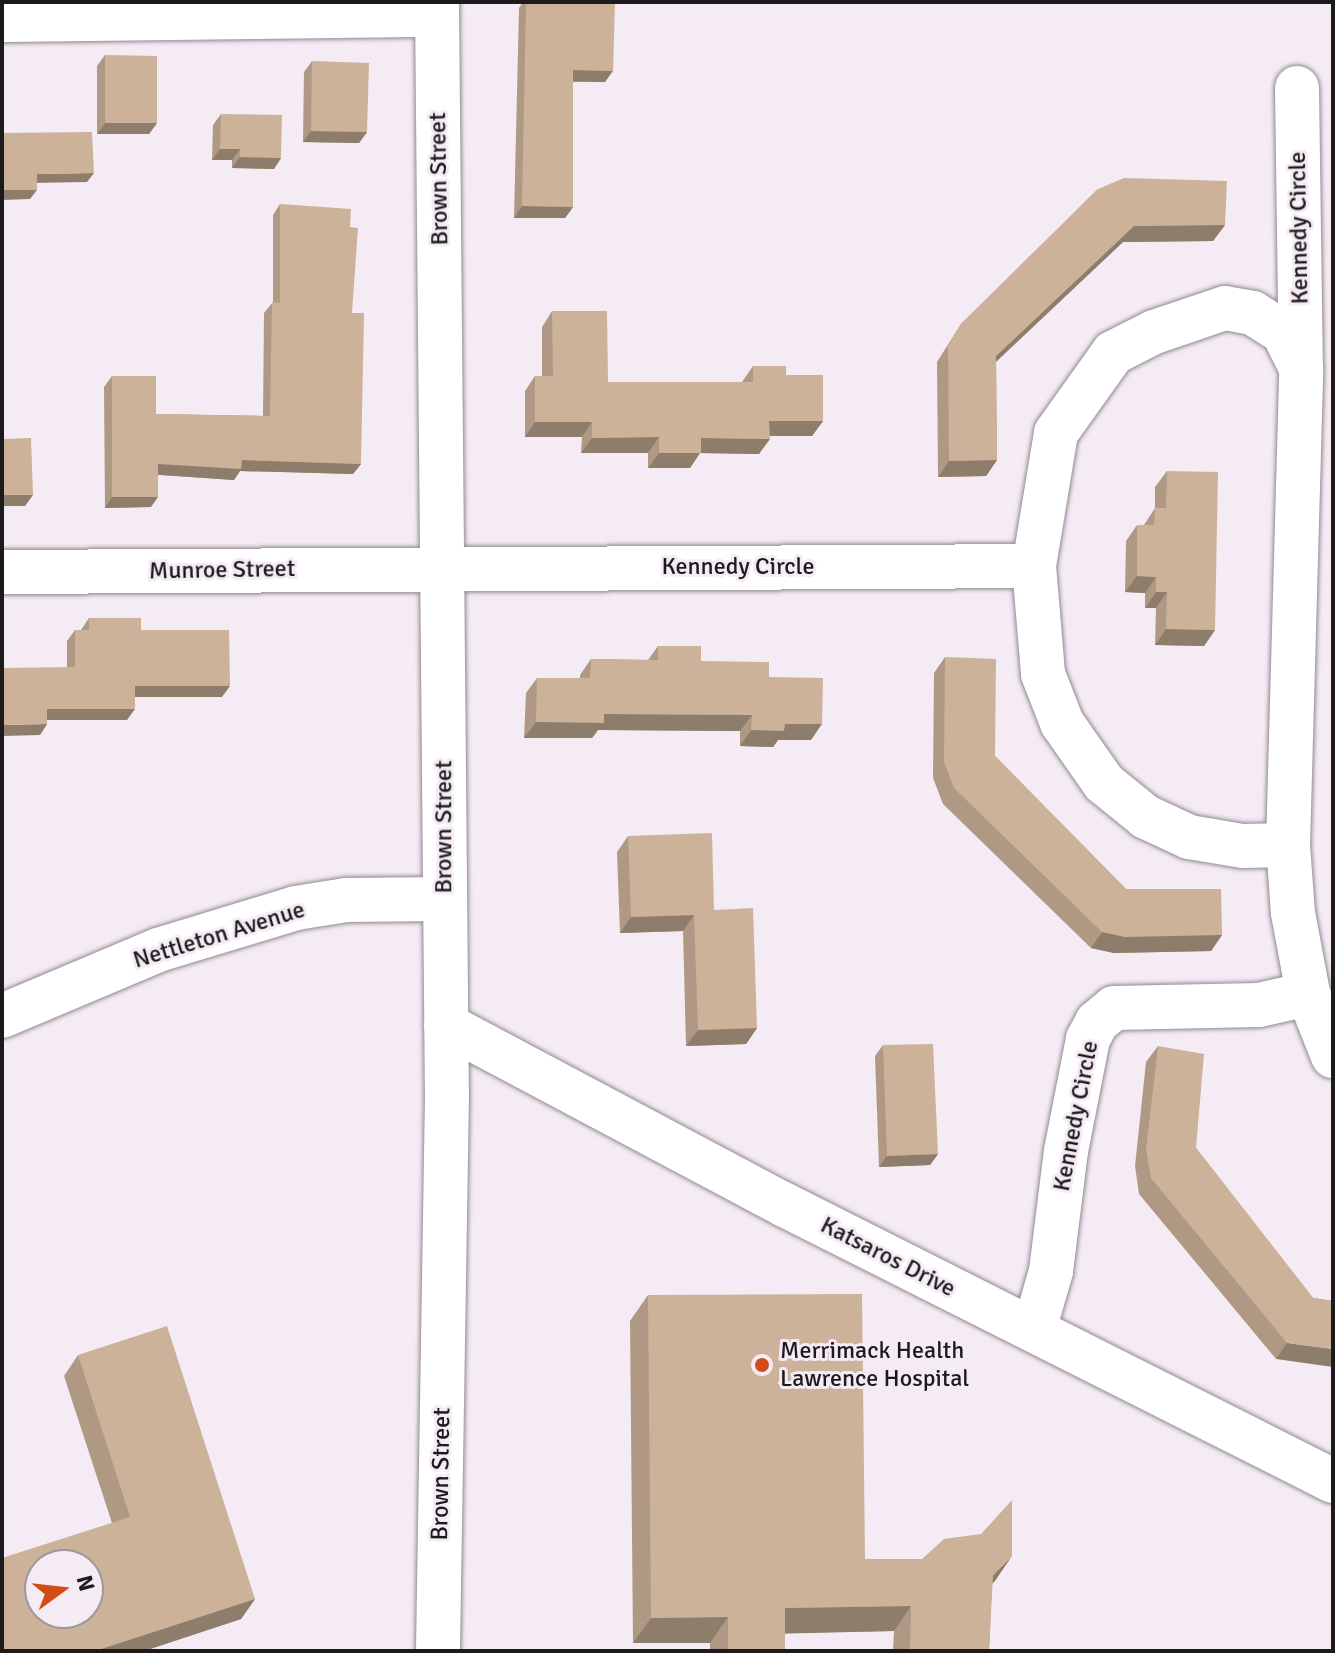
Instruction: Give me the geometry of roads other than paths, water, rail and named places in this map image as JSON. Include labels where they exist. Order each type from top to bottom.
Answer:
[{"type":"street","points":[[2,20],[437,9]]},
{"type":"street","name":"Brown Street","points":[[437,9],[446,1025],[438,1651]]},
{"type":"street","name":"Kennedy Circle","points":[[1297,88],[1301,368],[1288,845],[1293,913],[1308,994],[1333,1056]]},
{"type":"street","name":"Kennedy Circle","points":[[1288,845],[1243,846],[1189,837],[1146,817],[1104,783],[1062,723],[1043,674],[1034,566],[1056,433],[1113,353],[1154,332],[1225,308],[1274,323],[1301,368]]},
{"type":"street","name":"Kennedy Circle","points":[[442,567],[1034,566]]},
{"type":"street","name":"Munroe Street","points":[[2,572],[442,567]]},
{"type":"street","name":"Nettleton Avenue","points":[[2,1016],[158,950],[296,908],[346,900],[445,899]]},
{"type":"street","name":"Kennedy Circle","points":[[1034,1330],[1051,1271],[1066,1151],[1088,1039],[1097,1022],[1114,1008],[1259,1005],[1308,994]]},
{"type":"street","name":"Katsaros Drive","points":[[446,1025],[1034,1330],[1333,1481]]},
{"type":"place","name":"Merrimack Health Lawrence Hospital","points":[[762,1365]]}]
